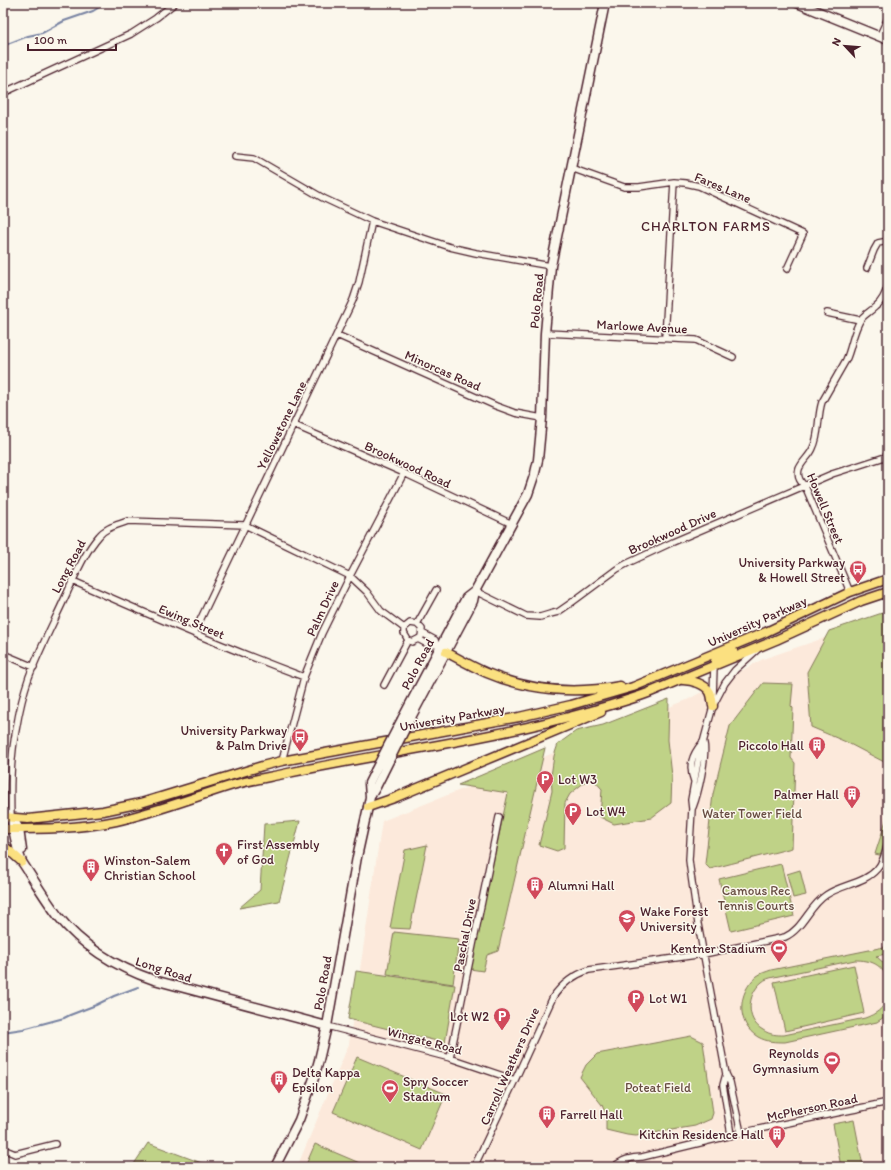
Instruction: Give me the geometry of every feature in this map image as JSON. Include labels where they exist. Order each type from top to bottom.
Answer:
[{"type":"main road","name":"Polo Road","points":[[405,721],[434,657],[473,601],[475,591],[528,494],[536,473],[542,418],[545,333],[551,266],[605,3]]},
{"type":"main road","points":[[798,3],[888,40]]},
{"type":"main road","name":"University Parkway","points":[[7,818],[28,819],[104,811],[139,803],[282,761],[519,717],[571,705],[633,687],[773,629],[850,592],[888,579]]},
{"type":"main road","name":"University Parkway","points":[[3,829],[62,828],[116,821],[158,810],[234,785],[514,730],[567,717],[635,698],[762,646],[861,601],[888,592]]},
{"type":"main road","points":[[714,666],[715,661],[718,658],[740,648],[743,641]]},
{"type":"main road","name":"Polo Road","points":[[275,1167],[298,1120],[316,1072],[327,1026],[357,857],[370,796],[376,787],[378,773],[405,721],[440,647]]},
{"type":"main road","points":[[440,647],[486,672],[501,678],[530,686],[554,690],[573,691],[605,689],[658,676]]},
{"type":"main road","points":[[680,680],[688,680],[702,685],[711,694],[712,706]]},
{"type":"main road","points":[[368,807],[394,798],[635,698]]},
{"type":"main road","name":"Long Road","points":[[7,818],[16,829],[30,875]]},
{"type":"main road","name":"Long Road","points":[[16,829],[17,849],[22,862],[30,875],[52,908],[74,933],[98,953],[119,966],[154,980],[327,1026]]},
{"type":"main road","points":[[3,844],[22,862]]},
{"type":"street","points":[[3,93],[130,34],[156,18],[176,3]]},
{"type":"street","points":[[879,37],[888,18]]},
{"type":"street","points":[[235,156],[254,158],[323,198],[372,221],[450,247],[551,266]]},
{"type":"street","name":"Fares Lane","points":[[571,168],[624,187],[639,188],[674,182],[698,186],[803,234],[787,269]]},
{"type":"street","points":[[665,338],[674,182]]},
{"type":"street","name":"Yellowstone Lane","points":[[194,633],[353,300],[359,282],[372,221]]},
{"type":"street","points":[[867,268],[878,243],[888,241]]},
{"type":"street","name":"Howell Street","points":[[850,592],[805,486],[800,480],[799,469],[813,449],[819,429],[822,402],[846,360],[860,320],[878,304],[888,288]]},
{"type":"street","points":[[827,313],[860,320]]},
{"type":"street","name":"Marlowe Avenue","points":[[545,333],[696,340],[733,356]]},
{"type":"street","name":"Minorcas Road","points":[[337,335],[515,414],[542,418]]},
{"type":"street","name":"Brookwood Road","points":[[294,425],[404,473],[512,524]]},
{"type":"street","name":"Brookwood Drive","points":[[475,591],[526,616],[540,616],[558,612],[617,569],[676,540],[832,474],[888,456]]},
{"type":"street","name":"Palm Drive","points":[[282,761],[304,677],[322,633],[404,473]]},
{"type":"street","name":"Long Road","points":[[7,818],[11,767],[23,697],[34,667],[86,553],[99,535],[110,527],[128,522],[245,525],[350,576],[367,592],[381,611],[404,628]]},
{"type":"street","name":"Ewing Street","points":[[73,581],[259,661],[304,677]]},
{"type":"street","points":[[418,624],[436,590]]},
{"type":"street","points":[[410,623],[418,624],[422,629],[421,637],[412,642],[408,640],[404,633],[404,628],[410,623]]},
{"type":"street","points":[[422,633],[435,640],[440,647]]},
{"type":"street","points":[[418,639],[431,646],[440,647]]},
{"type":"street","points":[[384,685],[408,640]]},
{"type":"street","points":[[712,706],[722,688],[735,670],[762,646]]},
{"type":"street","points":[[3,654],[34,667]]},
{"type":"street","points":[[714,666],[712,706],[694,781],[691,800],[692,809],[689,860],[698,924],[726,1074],[730,1082],[741,1133]]},
{"type":"street","points":[[692,809],[702,774],[705,751],[703,741]]},
{"type":"street","name":"Paschal Drive","points":[[450,1058],[499,817]]},
{"type":"street","points":[[704,954],[788,936],[822,898],[833,891],[858,882],[869,876],[878,868],[888,843]]},
{"type":"street","points":[[881,863],[888,864]]},
{"type":"street","name":"Carroll Weathers Drive","points":[[474,1167],[557,991],[570,979],[589,970],[704,954]]},
{"type":"street","name":"Wingate Road","points":[[327,1026],[450,1058],[515,1080]]},
{"type":"street","points":[[726,1074],[723,1085],[731,1135]]},
{"type":"street","name":"McPherson Road","points":[[613,1167],[622,1160],[632,1157],[642,1157],[731,1135],[824,1115],[847,1112],[888,1102]]},
{"type":"street","points":[[3,1149],[15,1154],[55,1144]]},
{"type":"shaded area","name":"Wake Forest University","points":[[888,616],[888,1167],[297,1167],[349,1044],[382,821],[687,700],[763,659]]},
{"type":"green space","points":[[888,611],[888,764],[846,742],[811,727],[807,672],[829,631]]},
{"type":"green space","name":"Water Tower Field","points":[[763,683],[793,684],[791,706],[793,708],[791,758],[795,763],[792,848],[710,869],[705,864],[713,794],[730,726]]},
{"type":"green space","points":[[669,699],[668,740],[672,776],[671,803],[651,818],[614,824],[600,817],[602,789],[591,777],[570,794],[565,803],[564,848],[557,851],[539,845],[552,791],[551,776],[554,756],[558,744],[576,731],[603,725]]},
{"type":"green space","points":[[545,748],[498,951],[487,955],[483,971],[470,969],[508,793],[458,785]]},
{"type":"green space","points":[[888,814],[888,857],[875,854]]},
{"type":"green space","points":[[300,821],[279,901],[239,908],[260,890],[264,824]]},
{"type":"green space","points":[[427,845],[410,929],[390,928],[405,850]]},
{"type":"green space","name":"Camous Rec Tennis Courts","points":[[781,864],[794,916],[731,931],[719,879]]},
{"type":"green space","points":[[800,870],[806,895],[793,898],[787,874]]},
{"type":"green space","points":[[394,932],[459,939],[453,984],[387,974]]},
{"type":"green space","points":[[884,947],[886,954],[876,956],[888,967],[888,980],[883,970],[875,964],[855,960],[766,979],[753,993],[750,1007],[753,1020],[757,1026],[768,1033],[784,1035],[865,1018],[879,1011],[888,998],[888,1012],[877,1022],[785,1042],[761,1039],[751,1031],[746,1024],[742,1008],[743,999],[750,983],[762,973]]},
{"type":"green space","points":[[854,965],[864,1013],[785,1031],[774,982]]},
{"type":"green space","points":[[356,971],[455,985],[445,1043],[348,1019]]},
{"type":"green space","name":"Poteat Field","points":[[691,1036],[703,1042],[713,1113],[711,1119],[695,1126],[636,1136],[606,1130],[606,1115],[602,1105],[580,1077],[586,1065],[597,1054]]},
{"type":"green space","name":"Spry Soccer Stadium","points":[[357,1057],[446,1094],[422,1150],[333,1112]]},
{"type":"green space","points":[[854,1120],[863,1166],[841,1167],[833,1124]]},
{"type":"green space","points":[[148,1143],[207,1165],[206,1167],[132,1167]]},
{"type":"green space","points":[[315,1144],[369,1167],[305,1167]]},
{"type":"waterway","points":[[3,47],[28,36],[42,33],[64,21],[93,11],[106,3]]},
{"type":"waterway","points":[[3,1032],[23,1029],[64,1018],[138,987]]},
{"type":"place","name":"University Parkway & Howell Street","points":[[858,584]]},
{"type":"place","name":"University Parkway & Palm Drive","points":[[300,752]]},
{"type":"place","name":"Piccolo Hall","points":[[817,760]]},
{"type":"place","name":"Lot W3","points":[[545,794]]},
{"type":"place","name":"Palmer Hall","points":[[852,809]]},
{"type":"place","name":"Lot W4","points":[[573,826]]},
{"type":"place","name":"First Assembly of God","points":[[224,866]]},
{"type":"place","name":"Winston-Salem Christian School","points":[[91,882]]},
{"type":"place","name":"Alumni Hall","points":[[535,900]]},
{"type":"place","name":"Wake Forest University","points":[[627,933]]},
{"type":"place","name":"Kentner Stadium","points":[[779,963]]},
{"type":"place","name":"Lot W1","points":[[636,1013]]},
{"type":"place","name":"Lot W2","points":[[502,1031]]},
{"type":"place","name":"Reynolds Gymnasium","points":[[832,1075]]},
{"type":"place","name":"Delta Kappa Epsilon","points":[[279,1094]]},
{"type":"place","name":"Spry Soccer Stadium","points":[[390,1103]]},
{"type":"place","name":"Farrell Hall","points":[[547,1129]]},
{"type":"place","name":"Kitchin Residence Hall","points":[[777,1149]]},
{"type":"district","name":"CHARLTON FARMS","points":[[706,226]]}]
